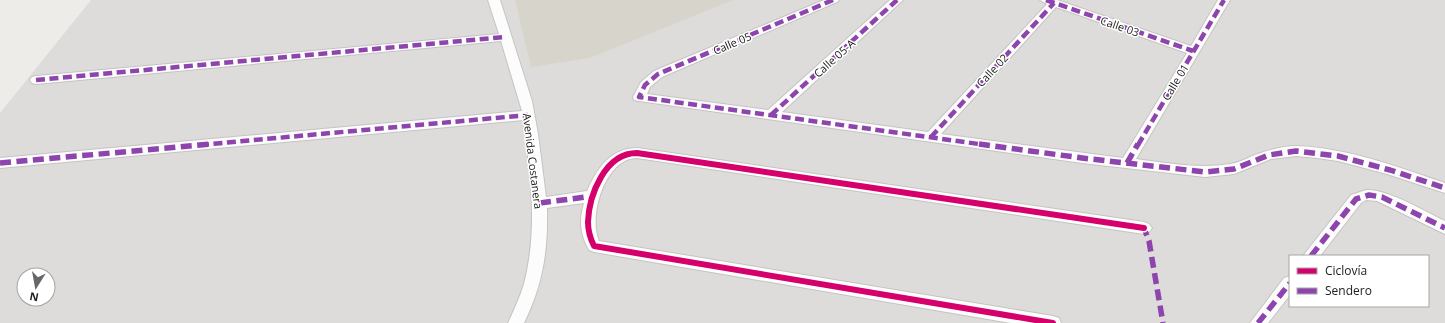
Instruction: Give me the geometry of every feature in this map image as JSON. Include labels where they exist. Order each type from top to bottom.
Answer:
[{"type":"street","name":"Avenida Costanera","points":[[494,0],[525,101],[532,136],[540,203],[540,243],[537,266],[532,287],[516,323]]},
{"type":"street","name":"Calle 05","points":[[771,115],[639,96],[645,85],[658,74],[833,0]]},
{"type":"street","name":"Calle 05-A","points":[[771,115],[898,0]]},
{"type":"street","name":"Calle 01","points":[[1127,163],[1224,0]]},
{"type":"street","name":"Calle 03","points":[[1050,1],[1193,51]]},
{"type":"street","name":"Calle 02","points":[[931,137],[1050,1]]},
{"type":"street","points":[[36,80],[505,37]]},
{"type":"street","points":[[0,163],[528,115]]},
{"type":"street","points":[[771,115],[1181,170],[1234,170],[1268,155],[1296,151],[1338,156],[1390,170],[1445,188]]},
{"type":"street","points":[[1053,323],[594,246],[589,240],[587,224],[596,186],[617,158],[626,154],[637,153],[1144,228]]},
{"type":"street","points":[[1312,255],[1356,199],[1364,194],[1372,194],[1382,198],[1445,228]]},
{"type":"street","points":[[540,203],[594,196]]},
{"type":"street","points":[[1258,323],[1289,284]]},
{"type":"shaded area","points":[[91,0],[1445,0],[1445,323],[0,323],[0,113]]},
{"type":"shaded area","points":[[515,0],[733,0],[590,58],[531,67]]},
{"type":"marked path","points":[[833,0],[658,74],[645,85],[639,97],[1082,158],[1205,172],[1234,169],[1269,155],[1296,151],[1317,153],[1338,156],[1390,170],[1445,188]]},
{"type":"marked path","points":[[771,115],[897,0]]},
{"type":"marked path","points":[[1046,0],[1193,51]]},
{"type":"marked path","points":[[1127,163],[1224,0]]},
{"type":"marked path","points":[[931,137],[1054,3]]},
{"type":"marked path","points":[[36,80],[505,37]]},
{"type":"marked path","points":[[0,163],[528,115]]},
{"type":"marked path","points":[[1312,255],[1356,199],[1366,195],[1382,197],[1445,228]]},
{"type":"marked path","points":[[540,203],[593,196]]},
{"type":"marked path","points":[[1141,228],[1144,228],[1149,241],[1163,323]]},
{"type":"marked path","points":[[1258,323],[1289,284]]},
{"type":"cycle path","points":[[1053,323],[594,246],[589,236],[589,209],[593,195],[606,169],[615,160],[625,154],[637,153],[1144,228]]}]
